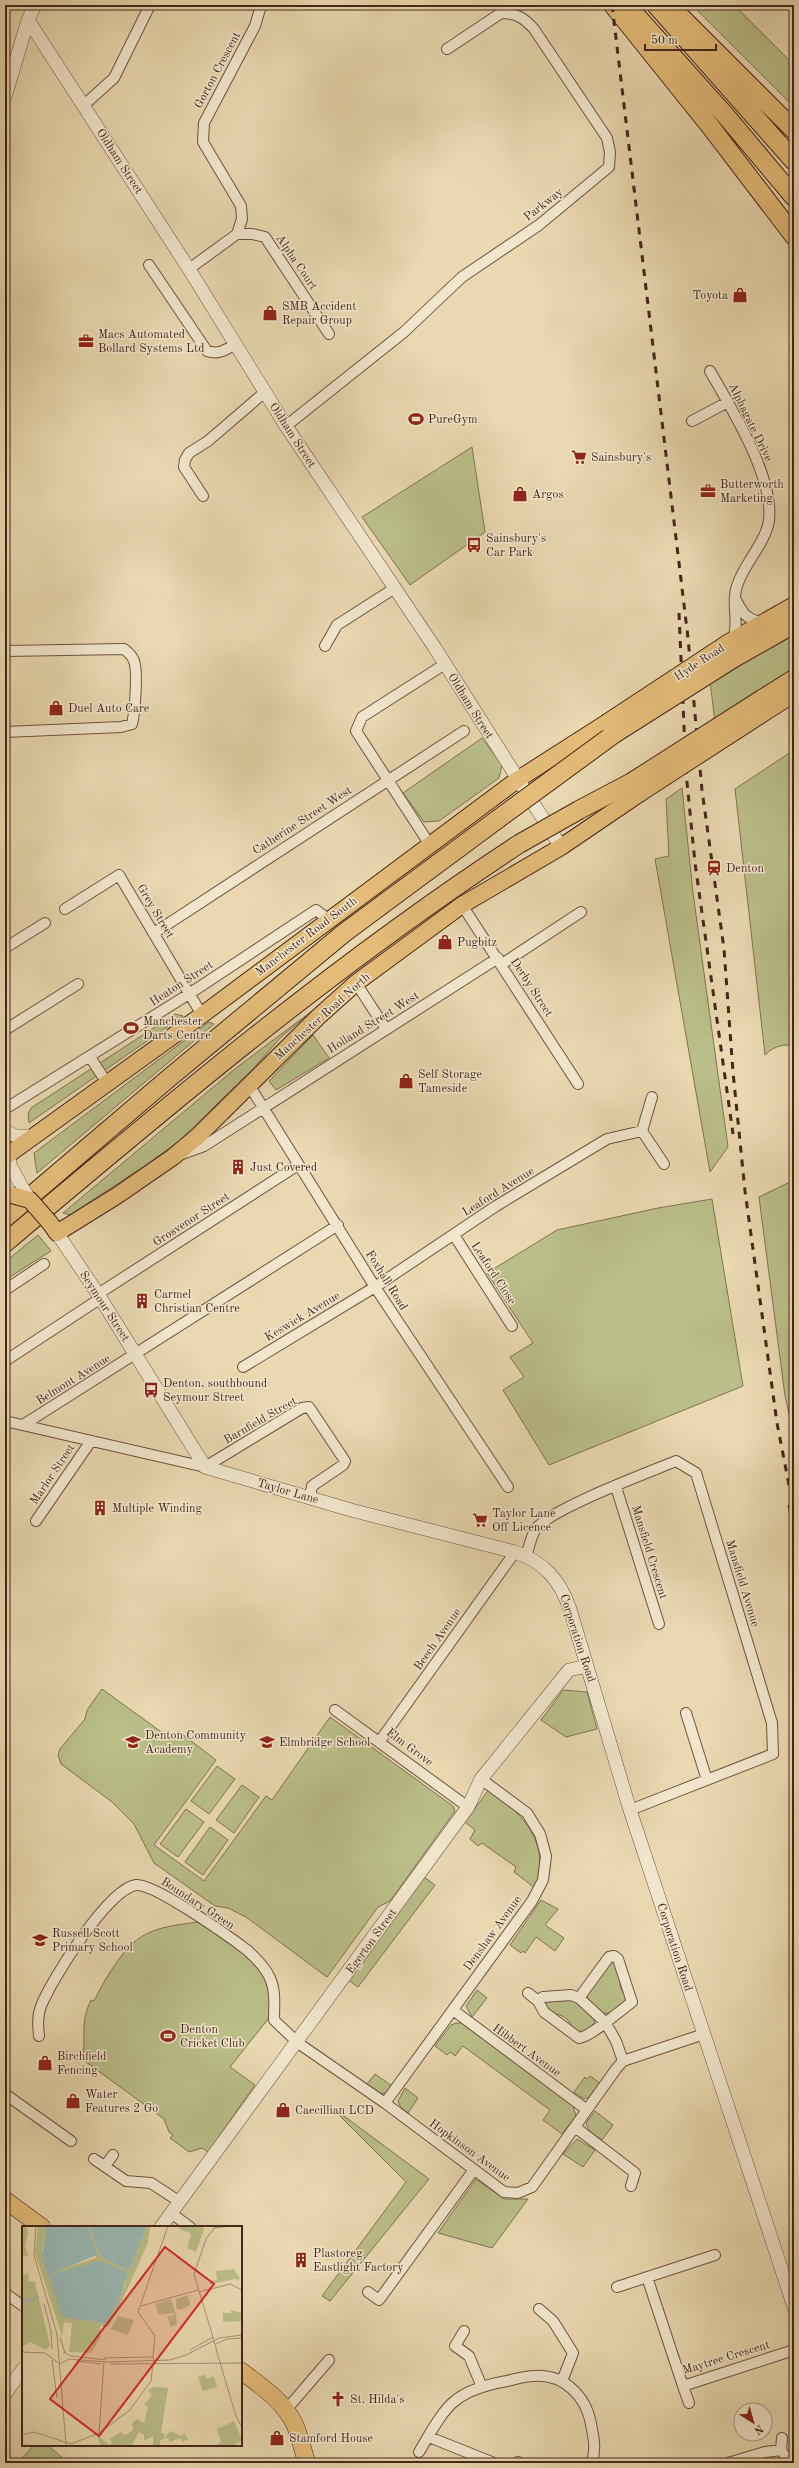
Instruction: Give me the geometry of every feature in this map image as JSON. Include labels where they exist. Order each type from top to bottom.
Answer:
[{"type":"highway","points":[[613,5],[720,138],[794,236]]},
{"type":"highway","points":[[627,5],[726,116],[794,197]]},
{"type":"highway","points":[[656,5],[794,162]]},
{"type":"highway","points":[[669,5],[685,18],[794,130]]},
{"type":"highway","points":[[5,1218],[168,1078],[344,933],[732,646],[794,624]]},
{"type":"highway","points":[[5,1243],[179,1095],[354,959],[442,895],[519,844],[632,782],[764,705],[794,679]]},
{"type":"highway","points":[[5,2200],[41,2226]]},
{"type":"highway","points":[[242,2372],[272,2394],[286,2410],[295,2425],[307,2463]]},
{"type":"main road","name":"Hyde Road","points":[[606,723],[732,646],[763,622],[794,605]]},
{"type":"main road","points":[[764,705],[794,694]]},
{"type":"main road","name":"Manchester Road North","points":[[53,1228],[118,1195],[173,1157],[250,1085],[300,1033],[356,984],[462,905],[561,848],[764,705]]},
{"type":"main road","name":"Manchester Road South","points":[[7,1161],[33,1136],[202,1015],[328,919],[517,780],[606,723]]},
{"type":"main road","name":"Seymour Street","points":[[17,1194],[53,1228]]},
{"type":"street","points":[[5,97],[28,20],[35,5]]},
{"type":"street","points":[[84,105],[114,78],[150,5]]},
{"type":"street","name":"Gorton Crescent","points":[[237,234],[242,219],[241,206],[203,142],[204,122],[255,26],[260,9],[258,5]]},
{"type":"street","name":"Parkway","points":[[286,426],[404,332],[462,277],[539,225],[609,167],[610,152],[607,138],[534,29],[523,17],[510,13],[501,13],[447,49]]},
{"type":"street","name":"Oldham Street","points":[[28,20],[190,269],[286,426],[445,664],[561,848]]},
{"type":"street","points":[[190,269],[237,234]]},
{"type":"street","name":"Alpha Court","points":[[237,234],[252,234],[265,237],[329,334]]},
{"type":"street","points":[[149,265],[207,351],[215,353],[222,352],[236,344]]},
{"type":"street","name":"Alphagate Drive","points":[[710,371],[728,402],[762,475],[769,520],[737,583],[735,598],[737,630],[732,646]]},
{"type":"street","points":[[203,496],[184,467],[185,460],[189,453],[208,441],[265,392]]},
{"type":"street","points":[[692,421],[728,402]]},
{"type":"street","points":[[325,646],[337,625],[395,588]]},
{"type":"street","points":[[735,598],[743,614],[752,620],[763,622]]},
{"type":"street","points":[[5,651],[124,649],[130,653],[135,662],[135,712],[132,724],[121,727],[5,732]]},
{"type":"street","points":[[430,845],[386,780],[356,731],[362,718],[445,664]]},
{"type":"street","name":"Catherine Street West","points":[[154,933],[386,780],[464,731]]},
{"type":"street","name":"Grey Street","points":[[65,909],[119,875],[202,1015]]},
{"type":"street","name":"Derby Street","points":[[462,905],[500,961],[578,1084]]},
{"type":"street","name":"Heaton Street","points":[[5,1109],[189,994],[316,910],[328,919]]},
{"type":"street","name":"Holland Street West","points":[[173,1157],[204,1146],[386,1029],[581,912]]},
{"type":"street","points":[[5,948],[45,923]]},
{"type":"street","points":[[5,1030],[78,984]]},
{"type":"street","points":[[356,984],[386,1029]]},
{"type":"street","points":[[90,1057],[107,1083]]},
{"type":"street","name":"Foxhall Road","points":[[250,1085],[262,1108],[338,1225],[375,1286],[508,1487]]},
{"type":"street","points":[[652,1097],[642,1131],[664,1164]]},
{"type":"street","points":[[5,1130],[16,1136],[33,1136]]},
{"type":"street","name":"Leaford Avenue","points":[[375,1286],[496,1206],[607,1139],[642,1131]]},
{"type":"street","name":"Seymour Street","points":[[7,1161],[17,1194]]},
{"type":"street","name":"Grosvenor Street","points":[[5,1361],[100,1296],[298,1165]]},
{"type":"street","name":"Belmont Avenue","points":[[23,1425],[136,1355],[338,1225]]},
{"type":"street","name":"Seymour Street","points":[[53,1228],[100,1296],[205,1467]]},
{"type":"street","name":"Leaford Close","points":[[454,1235],[512,1326]]},
{"type":"street","points":[[5,1290],[44,1264]]},
{"type":"street","name":"Keswick Avenue","points":[[243,1367],[375,1286]]},
{"type":"street","name":"Barnfield Street","points":[[205,1467],[302,1408],[309,1407],[345,1461],[343,1465],[312,1486],[310,1497]]},
{"type":"street","name":"Taylor Lane","points":[[6,1423],[23,1425],[205,1467],[358,1512],[521,1554],[548,1570],[560,1585]]},
{"type":"street","name":"Marlor Street","points":[[36,1521],[91,1441]]},
{"type":"street","name":"Mansfield Avenue","points":[[521,1554],[535,1530],[541,1523],[571,1505],[676,1461],[696,1473],[772,1722],[774,1754],[630,1810]]},
{"type":"street","name":"Mansfield Crescent","points":[[616,1487],[659,1624]]},
{"type":"street","name":"Beech Avenue","points":[[380,1741],[521,1554]]},
{"type":"street","name":"Corporation Road","points":[[560,1585],[566,1597],[630,1810],[794,2307]]},
{"type":"street","name":"Egerton Street","points":[[162,2226],[298,2043],[468,1807],[481,1779],[569,1670],[587,1666]]},
{"type":"street","name":"Elm Grove","points":[[335,1710],[380,1741],[468,1807]]},
{"type":"street","points":[[686,1713],[707,1780]]},
{"type":"street","name":"Denshaw Avenue","points":[[385,2104],[532,1901],[543,1880],[546,1856],[540,1834],[527,1813],[481,1779]]},
{"type":"street","name":"Boundary Green","points":[[39,2036],[41,2008],[56,1977],[105,1906],[126,1887],[138,1885],[148,1886],[179,1904],[247,1951],[260,1962],[273,1987],[274,2020],[298,2043]]},
{"type":"street","points":[[528,1993],[538,2001],[544,2012],[579,2038],[590,2035],[632,2002],[618,1959],[614,1956],[609,1957],[579,1998]]},
{"type":"street","points":[[538,2001],[543,1997],[571,1995],[579,1998],[605,2022],[616,2041],[623,2062],[704,2034]]},
{"type":"street","name":"Hibbert Avenue","points":[[453,2010],[587,2110]]},
{"type":"street","name":"Hopkinson Avenue","points":[[298,2043],[385,2104],[473,2171],[504,2192],[518,2194],[532,2187],[623,2062]]},
{"type":"street","points":[[5,2094],[72,2141]]},
{"type":"street","points":[[575,2127],[635,2173],[631,2186]]},
{"type":"street","points":[[105,2166],[113,2155]]},
{"type":"street","points":[[94,2158],[126,2181],[151,2183],[180,2202]]},
{"type":"street","points":[[368,2292],[379,2300],[473,2171]]},
{"type":"street","points":[[171,2213],[189,2226]]},
{"type":"street","points":[[617,2287],[715,2255]]},
{"type":"street","name":"Maytree Crescent","points":[[647,2277],[683,2386],[794,2350]]},
{"type":"street","points":[[5,2293],[22,2305]]},
{"type":"street","points":[[539,2310],[553,2322],[573,2353],[562,2381]]},
{"type":"street","points":[[464,2331],[456,2346],[469,2356],[482,2387]]},
{"type":"street","points":[[286,2410],[329,2360]]},
{"type":"street","points":[[5,2394],[22,2371]]},
{"type":"street","points":[[420,2452],[455,2400],[482,2387],[535,2375],[562,2381],[574,2389],[584,2402],[596,2448],[592,2463]]},
{"type":"street","points":[[683,2386],[689,2404]]},
{"type":"street","points":[[429,2437],[494,2463]]},
{"type":"street","points":[[782,2438],[781,2450],[788,2460]]},
{"type":"street","points":[[728,2463],[765,2452],[781,2450]]},
{"type":"green space","points":[[692,5],[734,5],[794,65],[794,107]]},
{"type":"green space","points":[[472,447],[485,532],[410,585],[362,517]]},
{"type":"green space","points":[[794,635],[794,671],[715,722],[710,681]]},
{"type":"green space","points":[[482,738],[502,765],[499,778],[439,821],[424,822],[403,793]]},
{"type":"green space","points":[[794,750],[794,1049],[791,1045],[780,1046],[774,1048],[765,1055],[735,789]]},
{"type":"green space","points":[[682,788],[693,893],[728,1147],[710,1172],[655,859],[669,856],[666,799]]},
{"type":"green space","points":[[320,1005],[281,1037],[254,1068],[179,1141],[149,1163],[70,1215],[63,1213],[236,1068]]},
{"type":"green space","points":[[175,1014],[183,1016],[29,1123],[28,1114],[31,1108]]},
{"type":"green space","points":[[209,1022],[214,1024],[37,1173],[34,1153]]},
{"type":"green space","points":[[313,1035],[329,1058],[276,1090],[269,1081]]},
{"type":"green space","points":[[794,1180],[794,1436],[785,1396],[759,1197]]},
{"type":"green space","points":[[712,1199],[743,1386],[549,1465],[503,1390],[524,1377],[510,1357],[533,1343],[487,1273],[557,1230],[658,1208]]},
{"type":"green space","points":[[38,1235],[51,1251],[5,1280],[5,1262]]},
{"type":"green space","points":[[102,1689],[171,1739],[178,1731],[216,1760],[154,1845],[204,1881],[266,1796],[272,1800],[330,1717],[453,1806],[455,1811],[390,1901],[378,1907],[327,1977],[246,1917],[228,1908],[215,1906],[154,1863],[134,1824],[112,1802],[61,1764],[58,1755],[60,1749],[85,1719],[87,1710]]},
{"type":"green space","points":[[563,1690],[587,1692],[597,1729],[566,1737],[541,1720]]},
{"type":"green space","points":[[217,1766],[235,1779],[209,1814],[191,1801]]},
{"type":"green space","points":[[242,1785],[259,1797],[234,1833],[216,1820]]},
{"type":"green space","points":[[490,1788],[513,1809],[531,1831],[539,1856],[539,1871],[535,1888],[514,1872],[516,1867],[482,1843],[478,1846],[470,1839],[475,1830],[465,1822]]},
{"type":"green space","points":[[186,1809],[204,1822],[178,1857],[160,1844]]},
{"type":"green space","points":[[210,1827],[228,1840],[203,1875],[185,1862]]},
{"type":"green space","points":[[424,1877],[435,1885],[358,1987],[347,1979]]},
{"type":"green space","points":[[541,1900],[558,1909],[545,1925],[564,1938],[555,1951],[536,1937],[525,1953],[523,1951],[521,1953],[510,1945]]},
{"type":"green space","name":"Denton Cricket Club","points":[[198,1922],[238,1948],[257,1965],[264,1974],[270,1986],[272,2014],[230,2067],[255,2085],[208,2152],[202,2148],[189,2152],[170,2138],[173,2135],[169,2132],[164,2119],[82,2059],[84,2024],[87,2009],[91,2000],[94,2001],[108,1975],[127,1949],[141,1937],[154,1930],[169,1926]]},
{"type":"green space","points":[[612,1960],[615,1961],[621,1977],[620,1986],[627,2000],[616,2010],[610,2013],[605,2013],[597,2010],[590,2004],[587,1995]]},
{"type":"green space","points":[[477,1990],[487,1998],[472,2017],[466,2006]]},
{"type":"green space","points":[[573,1999],[593,2018],[595,2022],[586,2033],[574,2032],[565,2018],[550,2013],[543,2003],[545,2000]]},
{"type":"green space","points":[[462,2023],[573,2106],[576,2116],[562,2134],[543,2120],[550,2110],[463,2046],[455,2056],[450,2052],[447,2055],[435,2046],[451,2025]]},
{"type":"green space","points":[[375,2074],[392,2086],[387,2092],[380,2094],[367,2084]]},
{"type":"green space","points":[[590,2076],[600,2083],[589,2097],[584,2099],[574,2092],[585,2077],[587,2079]]},
{"type":"green space","points":[[405,2088],[418,2098],[408,2113],[401,2108],[398,2101]]},
{"type":"green space","points":[[329,2105],[429,2179],[330,2301],[322,2296],[406,2182]]},
{"type":"green space","points":[[595,2111],[613,2125],[602,2140],[590,2131],[586,2123]]},
{"type":"green space","points":[[577,2139],[595,2150],[583,2167],[563,2154]]},
{"type":"green space","points":[[476,2179],[504,2199],[528,2199],[492,2248],[438,2233]]},
{"type":"green space","points":[[33,2446],[48,2446],[66,2461],[64,2463],[18,2463]]},
{"type":"green space","points":[[555,2459],[580,2459],[580,2463],[553,2463]]},
{"type":"railway","points":[[612,5],[688,638],[702,790],[724,949],[733,1072],[745,1191],[777,1423],[794,1511]]},
{"type":"railway","points":[[679,613],[686,772],[695,863],[733,1134]]},
{"type":"railway","points":[[789,1505],[794,1529]]},
{"type":"place","name":"Toyota","points":[[740,295]]},
{"type":"place","name":"SMB Accident Repair Group","points":[[270,313]]},
{"type":"place","name":"Macs Automated Bollard Systems Ltd","points":[[86,341]]},
{"type":"place","name":"PureGym","points":[[416,419]]},
{"type":"place","name":"Sainsbury's","points":[[579,457]]},
{"type":"place","name":"Butterworth Marketing","points":[[708,491]]},
{"type":"place","name":"Argos","points":[[520,494]]},
{"type":"place","name":"Sainsbury's Car Park","points":[[474,545]]},
{"type":"place","name":"Duel Auto Care","points":[[56,708]]},
{"type":"place","name":"Denton","points":[[714,868]]},
{"type":"place","name":"Pugbitz","points":[[445,942]]},
{"type":"place","name":"Manchester Darts Centre","points":[[131,1028]]},
{"type":"place","name":"Self Storage Tameside","points":[[406,1081]]},
{"type":"place","name":"Just Covered","points":[[238,1167]]},
{"type":"place","name":"Carmel Christian Centre","points":[[142,1301]]},
{"type":"place","name":"Denton, southbound Seymour Street","points":[[151,1390]]},
{"type":"place","name":"Multiple Winding","points":[[100,1508]]},
{"type":"place","name":"Taylor Lane Off Licence","points":[[480,1520]]},
{"type":"place","name":"Denton Community Academy","points":[[133,1742]]},
{"type":"place","name":"Elmbridge School","points":[[267,1742]]},
{"type":"place","name":"Russell Scott Primary School","points":[[40,1940]]},
{"type":"place","name":"Denton Cricket Club","points":[[168,2036]]},
{"type":"place","name":"Birchfield Fencing","points":[[45,2063]]},
{"type":"place","name":"Water Features 2 Go","points":[[73,2101]]},
{"type":"place","name":"Caecillian LCD","points":[[283,2110]]},
{"type":"place","name":"Plastoreg Eastlight Factory","points":[[301,2260]]},
{"type":"place","name":"St. Hilda's","points":[[338,2399]]},
{"type":"place","name":"Stamford House","points":[[277,2438]]}]
